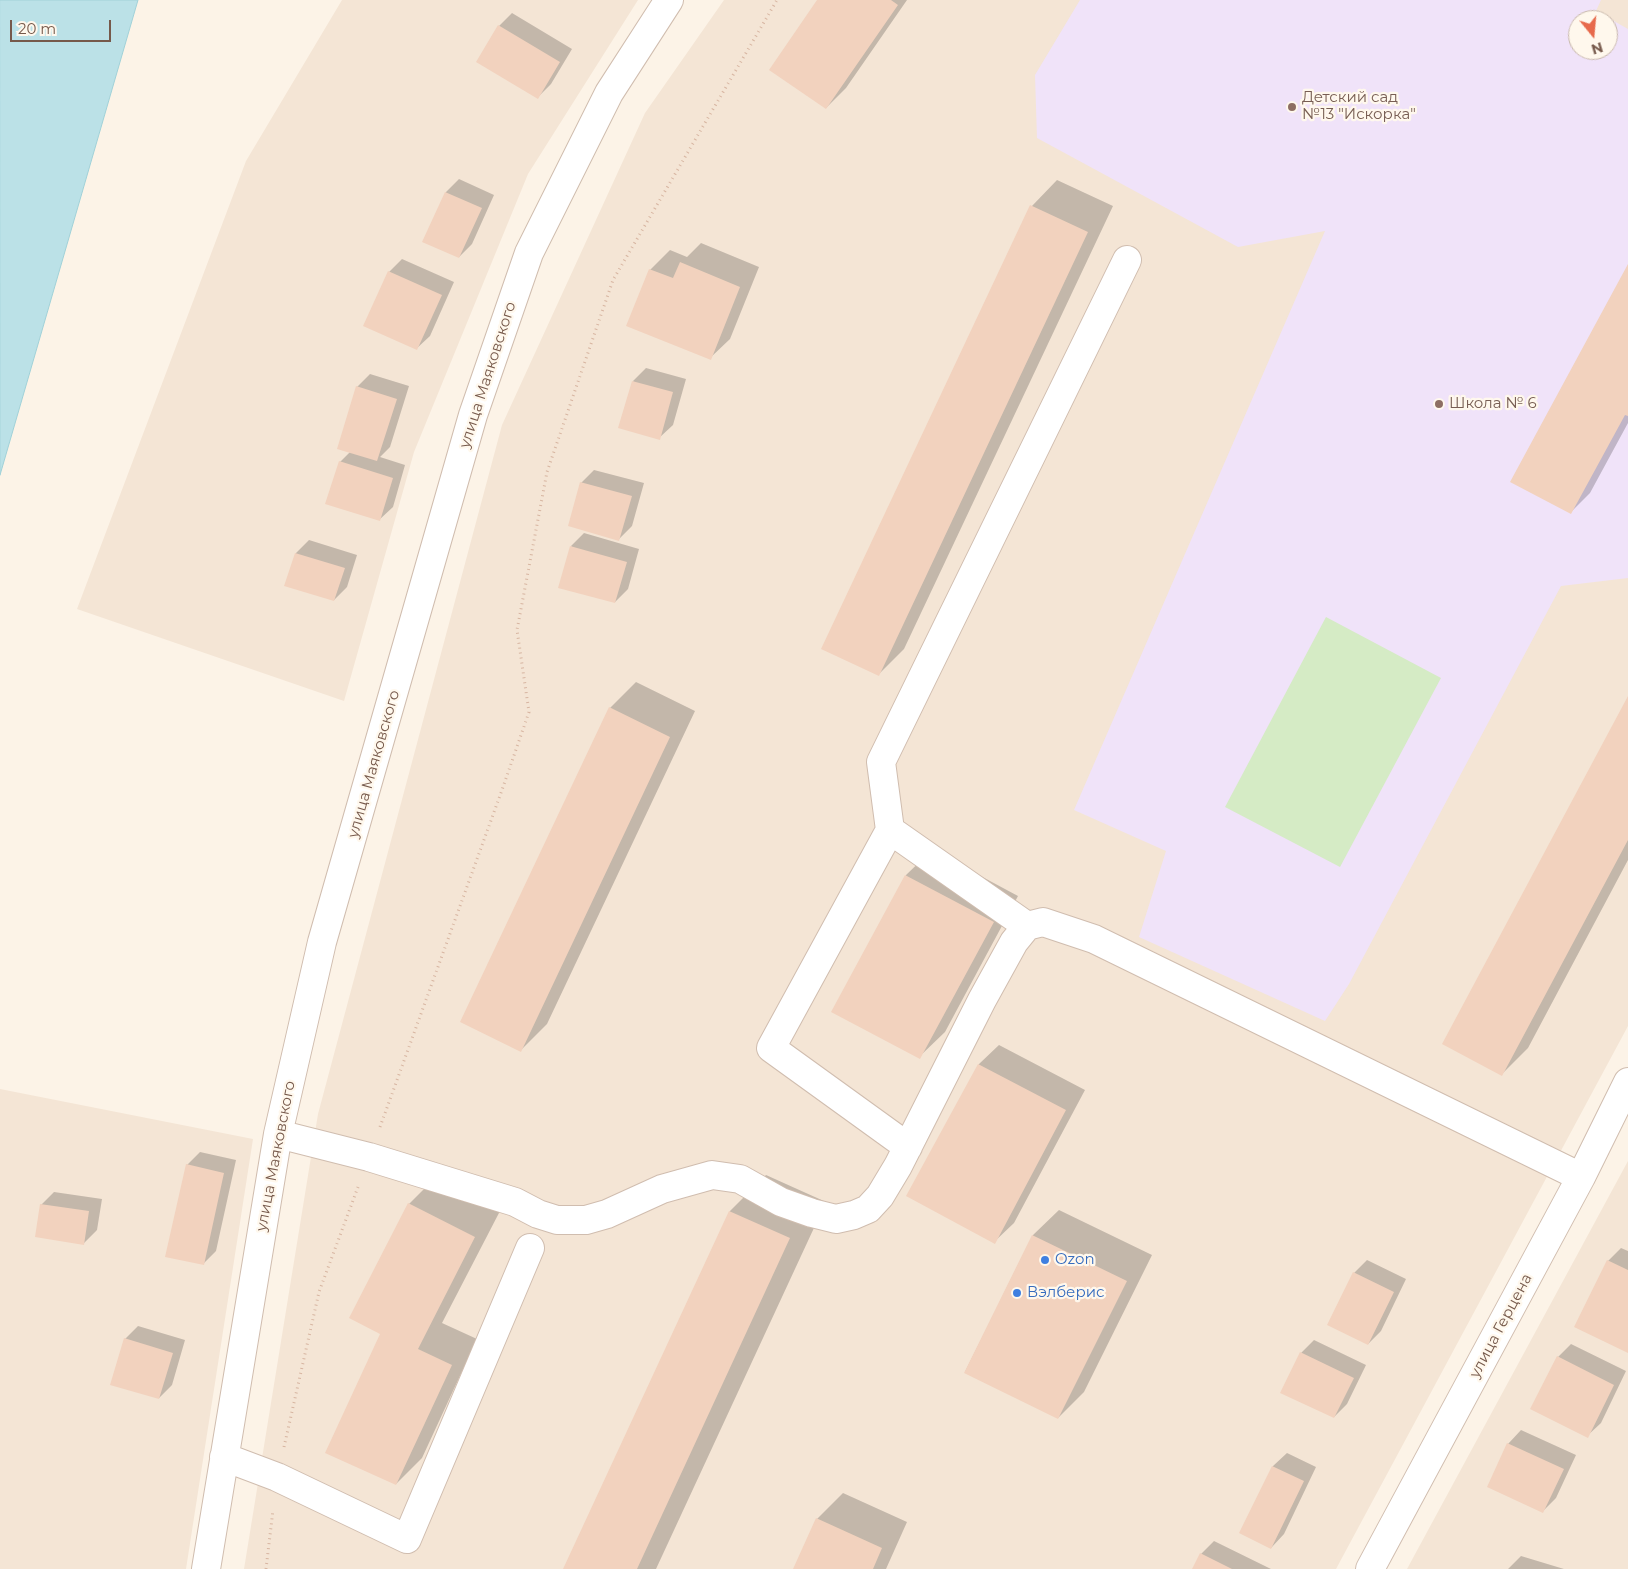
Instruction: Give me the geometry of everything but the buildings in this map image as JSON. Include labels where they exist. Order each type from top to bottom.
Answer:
[{"type":"street","name":"улица Маяковского","points":[[206,1569],[278,1134],[322,942],[474,415],[529,253],[609,93],[669,0]]},
{"type":"street","points":[[908,1147],[770,1048],[890,830],[881,762],[1128,260]]},
{"type":"street","points":[[890,830],[1027,926]]},
{"type":"street","points":[[278,1134],[369,1157],[515,1202],[538,1214],[557,1220],[586,1220],[607,1214],[662,1189],[712,1175],[740,1179],[781,1202],[812,1213],[836,1218],[854,1215],[868,1209],[880,1196],[898,1166],[982,1000],[1014,942],[1027,926],[1044,922],[1094,938],[1581,1177]]},
{"type":"street","name":"улица Герцена","points":[[1370,1569],[1581,1177],[1628,1082]]},
{"type":"street","points":[[224,1457],[278,1476],[407,1540],[530,1248]]},
{"type":"path","points":[[266,1569],[278,1476],[318,1292],[369,1157],[529,712],[517,630],[548,472],[613,280],[777,0]]},
{"type":"shaded area","points":[[342,0],[638,0],[528,174],[414,452],[344,701],[77,609],[246,161]]},
{"type":"shaded area","points":[[724,0],[1628,0],[1628,1026],[1336,1569],[244,1569],[318,1114],[502,425],[645,113]]},
{"type":"shaded area","name":"Школа № 6","points":[[1080,0],[1601,0],[1596,10],[1568,10],[1568,60],[1618,60],[1618,23],[1628,29],[1628,578],[1561,586],[1349,984],[1325,1021],[1139,937],[1166,851],[1074,810],[1325,231],[1238,247],[1037,138],[1035,75]]},
{"type":"shaded area","points":[[0,1089],[253,1139],[186,1569],[0,1569]]},
{"type":"shaded area","points":[[1628,1161],[1628,1569],[1407,1569]]},
{"type":"green space","points":[[1326,617],[1441,678],[1340,867],[1225,807]]},
{"type":"water","points":[[0,0],[138,0],[0,475]]},
{"type":"place","name":"Детский сад №13 \"Искорка\"","points":[[1292,107]]},
{"type":"place","name":"Школа № 6","points":[[1439,404]]},
{"type":"place","name":"Ozon","points":[[1045,1260]]},
{"type":"place","name":"Вэлберис","points":[[1017,1293]]}]
